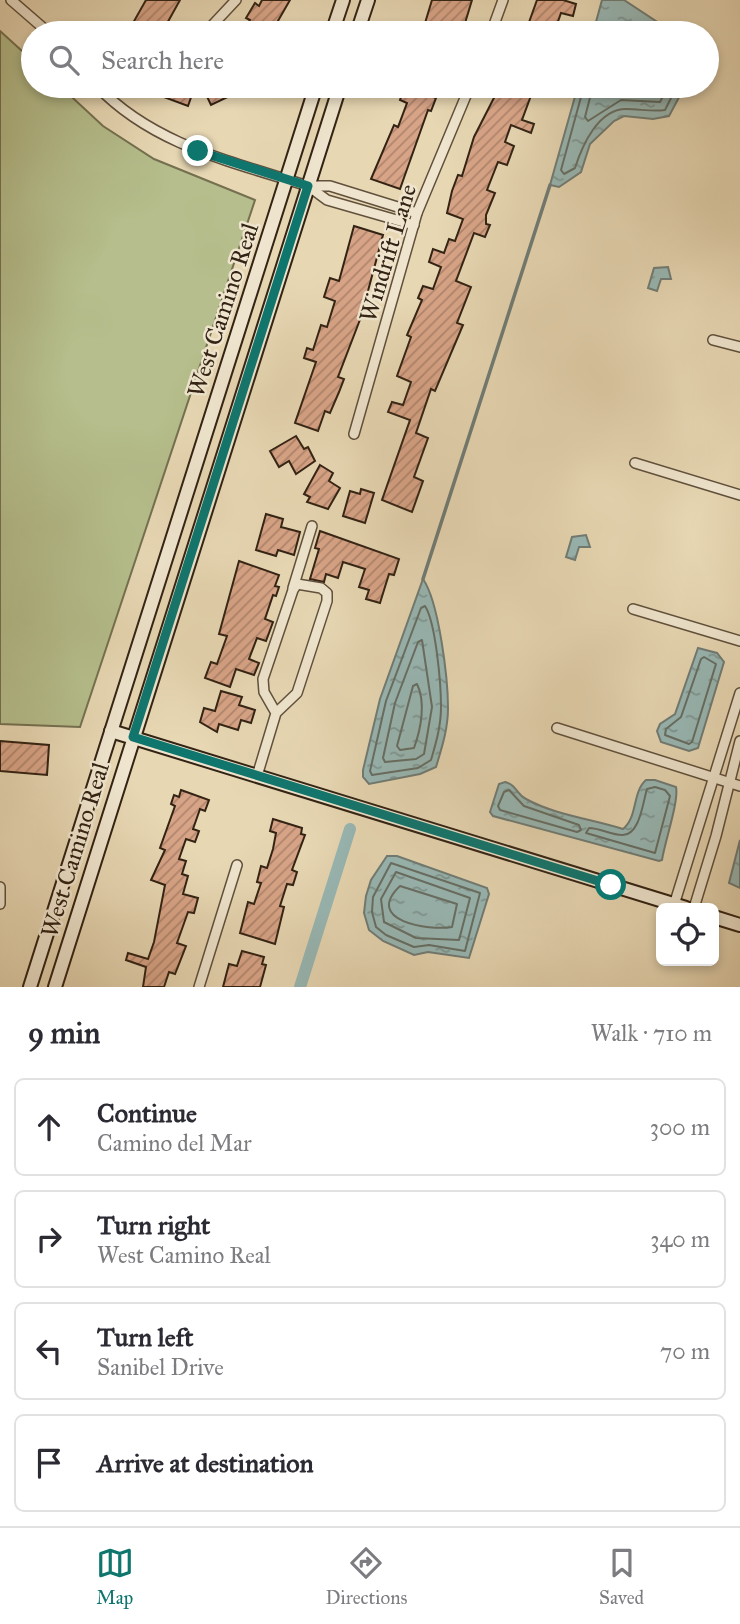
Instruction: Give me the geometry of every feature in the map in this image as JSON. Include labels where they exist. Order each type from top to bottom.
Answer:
[{"type":"street","points":[[216,21],[236,0]]},
{"type":"street","points":[[336,21],[343,0]]},
{"type":"street","points":[[361,21],[368,0]]},
{"type":"street","points":[[495,21],[503,0]]},
{"type":"street","points":[[14,1],[36,21]]},
{"type":"street","points":[[110,98],[128,114],[171,139],[308,186],[330,186],[417,214]]},
{"type":"street","name":"West Camino Real","points":[[30,987],[312,98]]},
{"type":"street","name":"West Camino Real","points":[[54,987],[336,98]]},
{"type":"street","name":"Windrift Lane","points":[[354,435],[417,214],[465,98]]},
{"type":"street","points":[[308,186],[327,200],[414,225]]},
{"type":"street","points":[[713,340],[740,347]]},
{"type":"street","points":[[635,463],[740,495]]},
{"type":"street","points":[[276,713],[264,692],[262,679],[312,526]]},
{"type":"street","points":[[257,776],[276,713],[297,693],[327,601],[327,593],[321,587],[297,583],[293,590]]},
{"type":"street","points":[[633,609],[740,641]]},
{"type":"street","points":[[681,903],[714,778],[740,694]]},
{"type":"street","points":[[557,729],[735,784]]},
{"type":"street","points":[[111,730],[670,903]]},
{"type":"street","points":[[696,903],[735,784],[740,741]]},
{"type":"street","points":[[199,987],[237,865]]},
{"type":"street","points":[[0,887],[0,904]]},
{"type":"street","points":[[719,919],[740,925]]},
{"type":"green space","points":[[0,31],[21,50],[21,98],[73,98],[103,126],[154,159],[255,200],[80,727],[0,724]]},
{"type":"water","points":[[602,0],[624,0],[656,21],[596,21]]},
{"type":"water","points":[[575,98],[679,98],[669,116],[653,119],[624,116],[614,121],[590,144],[581,172],[559,187],[550,185]]},
{"type":"water","points":[[668,267],[671,279],[661,279],[657,291],[648,288],[654,268]]},
{"type":"water","points":[[586,535],[590,547],[579,547],[575,560],[566,557],[572,537]]},
{"type":"water","points":[[423,579],[434,605],[444,661],[448,708],[442,745],[436,767],[420,774],[369,784],[363,777],[363,770],[380,699]]},
{"type":"water","points":[[698,648],[717,653],[724,662],[698,748],[689,751],[661,742],[657,731],[660,724],[675,714]]},
{"type":"water","points":[[646,780],[676,787],[674,811],[662,860],[659,861],[493,816],[490,812],[499,784],[505,782],[512,785],[523,797],[537,804],[623,829],[631,818],[639,791]]},
{"type":"water","points":[[740,840],[740,888],[729,883]]},
{"type":"water","points":[[387,856],[397,856],[487,888],[489,894],[469,958],[428,952],[414,955],[383,941],[369,930],[364,913],[366,896],[371,880]]},
{"type":"building","points":[[146,0],[180,0],[168,21],[134,21]]},
{"type":"building","points":[[262,0],[290,0],[278,21],[249,21],[246,18],[255,3],[259,6]]},
{"type":"building","points":[[432,0],[472,0],[466,21],[426,21]]},
{"type":"building","points":[[537,0],[563,0],[576,4],[573,16],[561,13],[558,21],[529,21]]},
{"type":"building","points":[[166,98],[191,98],[188,106]]},
{"type":"building","points":[[208,98],[226,98],[211,105]]},
{"type":"building","points":[[436,98],[431,111],[428,110],[400,189],[371,179],[394,125],[398,127],[407,103],[400,100]]},
{"type":"building","points":[[494,98],[530,98],[522,120],[534,124],[531,133],[511,125],[505,142],[514,146],[507,165],[498,162],[487,190],[495,193],[486,215],[486,224],[490,225],[485,237],[474,233],[456,281],[471,287],[457,323],[463,325],[435,391],[431,389],[416,433],[428,438],[414,477],[423,481],[412,512],[382,500],[410,420],[388,412],[392,402],[403,405],[411,382],[397,376],[411,337],[407,335],[422,300],[418,298],[423,286],[433,289],[441,267],[429,262],[433,249],[444,253],[449,239],[455,241],[463,219],[447,213],[452,191],[458,175],[462,176],[474,137]]},
{"type":"building","points":[[354,226],[383,235],[361,317],[338,377],[344,379],[330,413],[325,411],[318,431],[295,423],[316,362],[304,358],[307,348],[313,350],[321,325],[327,327],[335,301],[324,297],[330,278],[339,281]]},
{"type":"building","points":[[296,436],[304,449],[308,447],[315,461],[296,474],[289,461],[279,467],[270,451]]},
{"type":"building","points":[[320,465],[333,473],[329,481],[340,488],[328,509],[307,502],[310,497],[304,494]]},
{"type":"building","points":[[361,489],[374,493],[365,523],[343,516],[350,491],[360,494]]},
{"type":"building","points":[[266,514],[283,519],[281,527],[300,532],[294,555],[278,550],[276,556],[256,550]]},
{"type":"building","points":[[320,531],[399,559],[394,575],[389,574],[380,603],[366,599],[369,590],[359,587],[365,569],[343,562],[338,578],[326,574],[324,582],[310,579],[319,549],[315,548]]},
{"type":"building","points":[[239,561],[279,575],[275,586],[279,587],[276,596],[273,595],[265,619],[273,622],[266,641],[257,638],[249,659],[259,663],[254,675],[236,669],[230,687],[205,678],[211,662],[217,664],[227,636],[219,634]]},
{"type":"building","points":[[221,691],[242,697],[239,705],[255,710],[251,723],[241,720],[238,730],[219,724],[217,732],[200,722],[204,708],[215,711]]},
{"type":"building","points":[[0,741],[49,745],[47,775],[0,771]]},
{"type":"building","points":[[181,790],[209,800],[205,811],[200,809],[193,829],[199,831],[195,842],[186,839],[179,859],[186,861],[182,874],[188,876],[183,894],[198,898],[194,913],[188,912],[177,943],[186,946],[175,974],[169,972],[164,987],[143,987],[146,967],[126,960],[128,953],[148,959],[154,942],[165,885],[151,880],[165,850],[160,848],[175,806],[171,804],[174,795],[179,797]]},
{"type":"building","points":[[273,819],[302,828],[301,834],[305,835],[292,870],[297,872],[293,885],[287,884],[280,906],[284,907],[275,944],[240,933],[248,902],[254,904],[261,883],[257,882],[261,866],[267,868],[273,849],[276,833],[270,831]]},
{"type":"building","points":[[242,951],[264,957],[262,964],[266,965],[260,987],[223,987],[229,964],[237,966]]},
{"type":"waterway","points":[[423,579],[550,185]]},
{"type":"waterway","points":[[300,987],[350,829]]},
{"type":"route","points":[[198,151],[308,186],[133,737],[611,885]]}]
